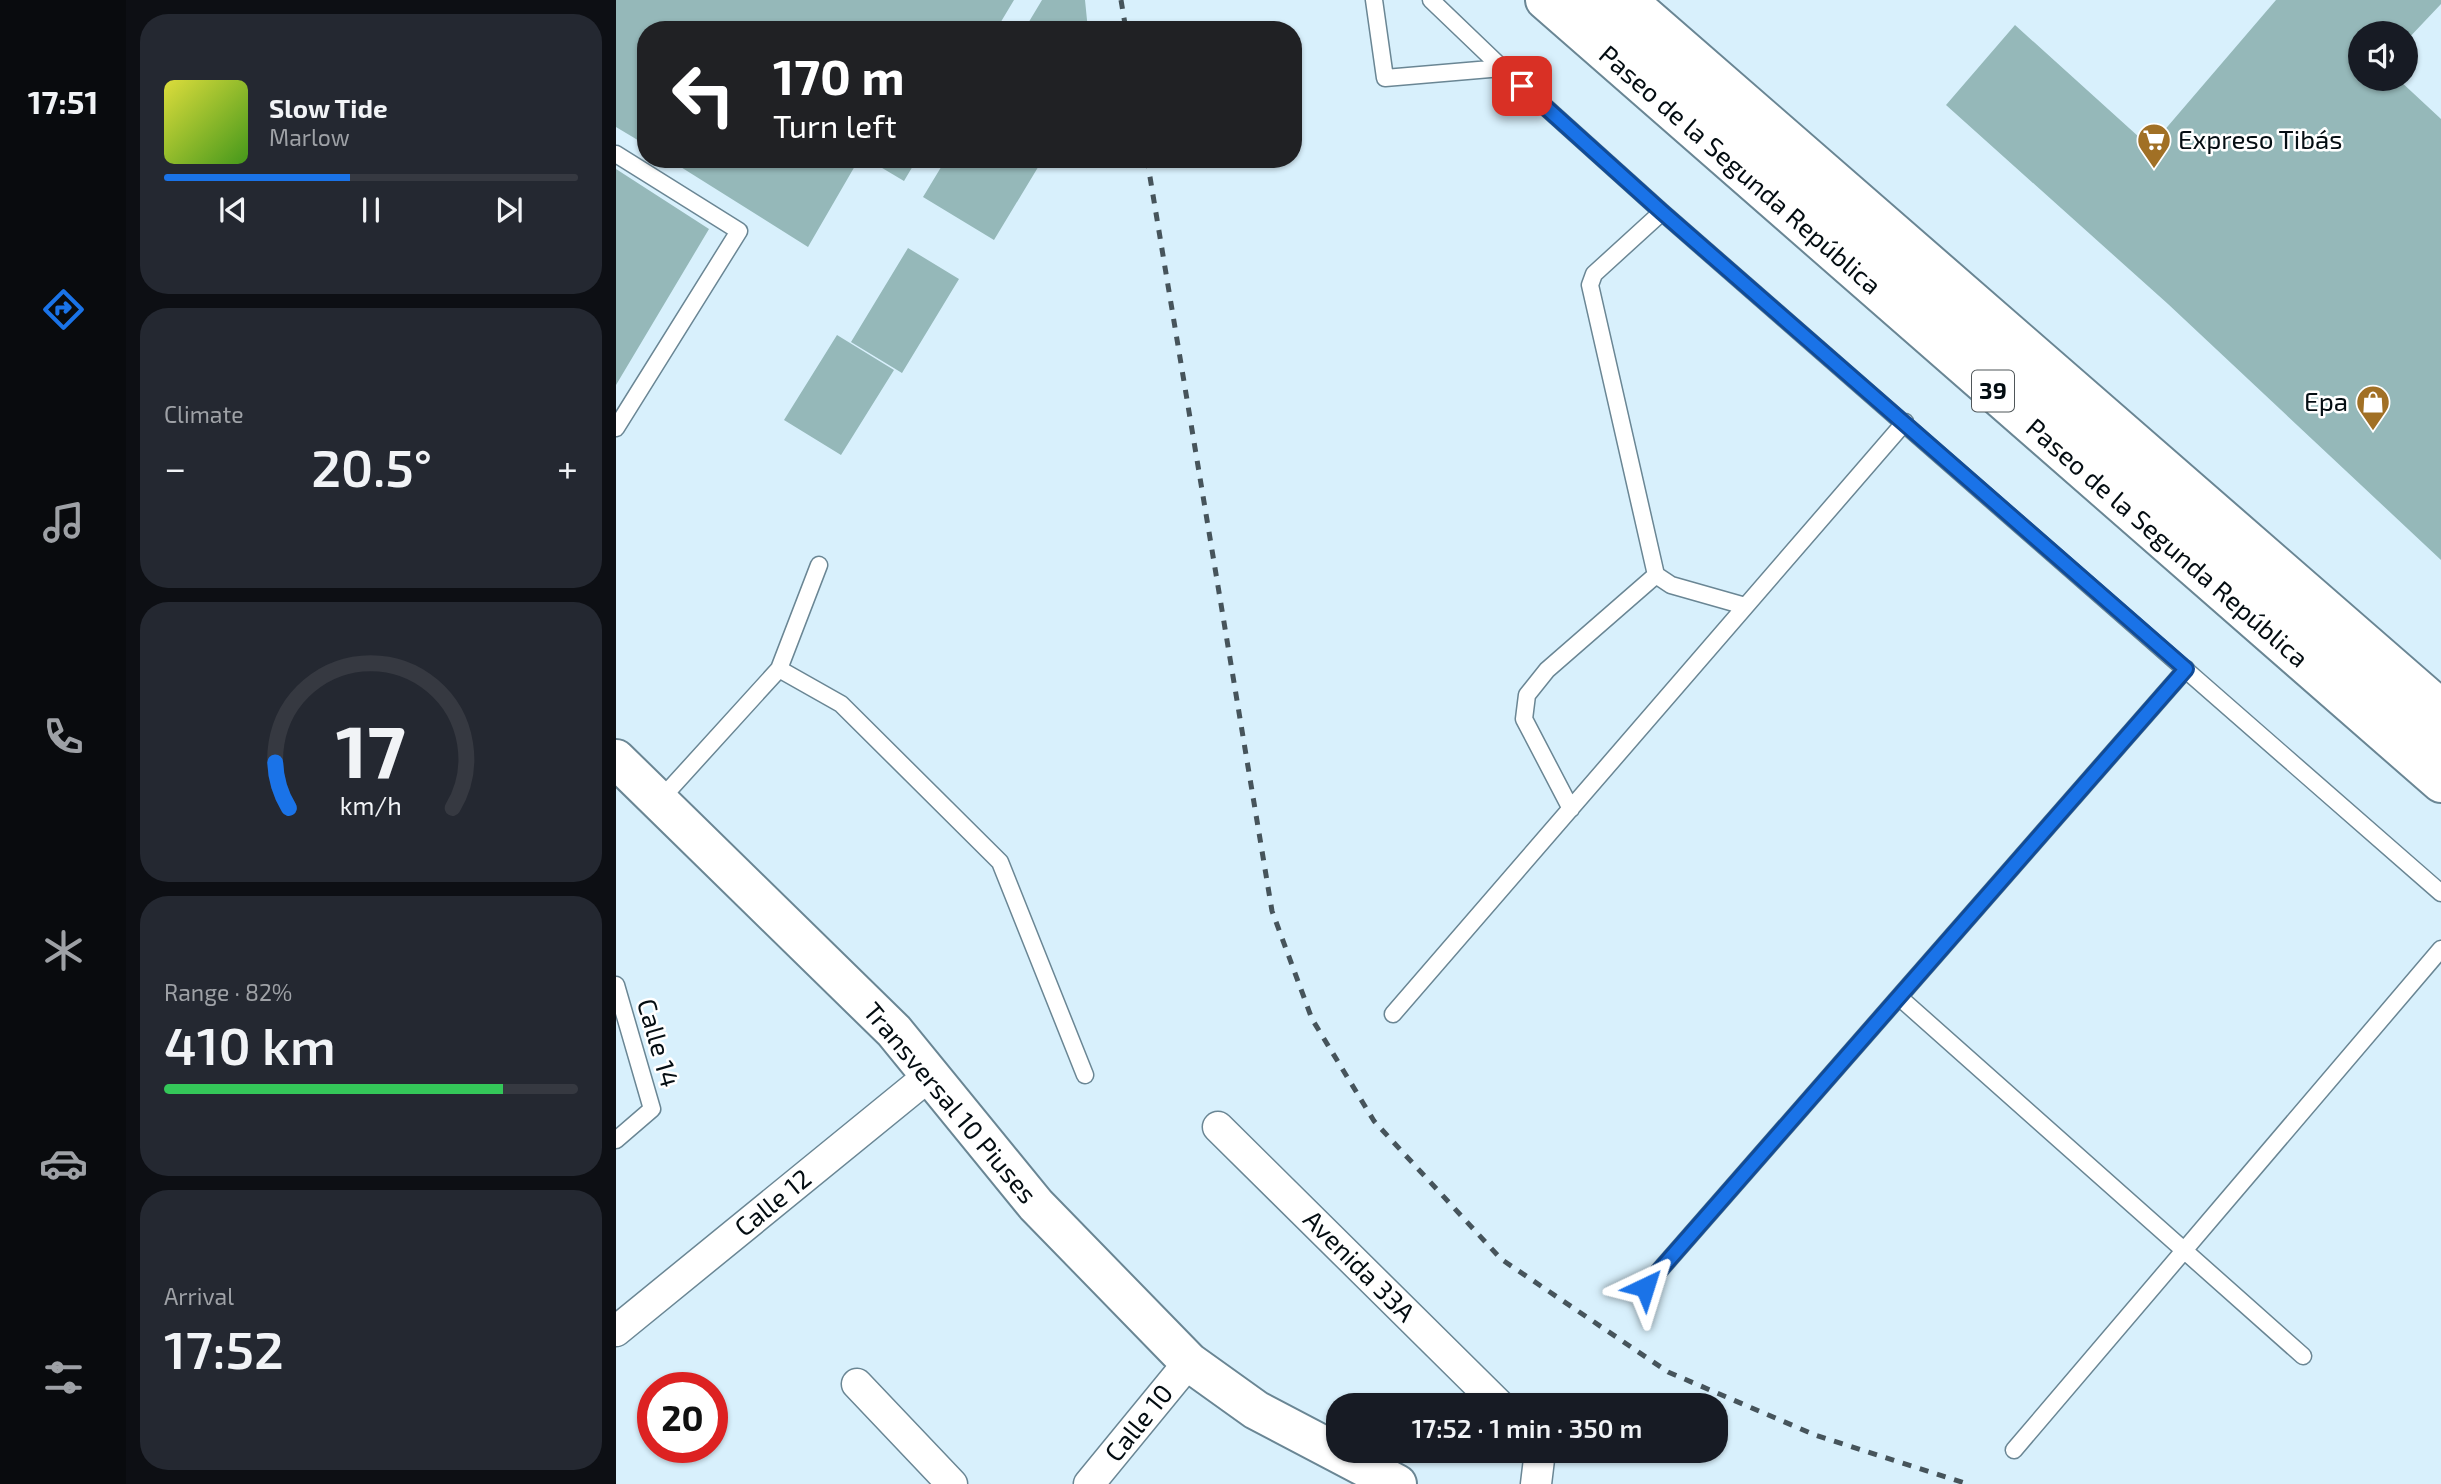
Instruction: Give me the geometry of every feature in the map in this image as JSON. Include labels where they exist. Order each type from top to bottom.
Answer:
[{"type":"main road","name":"Paseo de la Segunda República","points":[[1545,0],[2441,783]]},
{"type":"main road","name":"Paseo de la Segunda República","points":[[1628,0],[2441,709]]},
{"type":"main road","name":"Transversal 10 Piuses","points":[[620,772],[659,801],[894,1031],[1036,1205],[1189,1362],[1256,1410],[1397,1484]]},
{"type":"street","points":[[1588,0],[2441,747]]},
{"type":"street","name":"Calle 12","points":[[616,1331],[930,1075]]},
{"type":"street","name":"Avenida 33A","points":[[1218,1127],[1487,1393]]},
{"type":"street","name":"Calle 10","points":[[1089,1484],[1189,1362]]},
{"type":"street","points":[[858,1384],[952,1484]]},
{"type":"street","points":[[1536,1484],[1539,1463]]},
{"type":"lane","points":[[1374,0],[1385,78],[1502,68]]},
{"type":"lane","points":[[1431,0],[1662,212],[2441,893]]},
{"type":"lane","points":[[616,154],[637,167]]},
{"type":"lane","points":[[616,428],[739,231],[638,168]]},
{"type":"lane","points":[[1662,212],[1594,274],[1590,285],[1656,575],[1671,585],[1745,606]]},
{"type":"lane","points":[[1393,1014],[1905,422]]},
{"type":"lane","points":[[659,801],[779,669],[819,565]]},
{"type":"lane","points":[[1571,808],[1524,719],[1527,695],[1547,670],[1656,575]]},
{"type":"lane","points":[[779,669],[841,704],[1000,862],[1085,1074]]},
{"type":"lane","points":[[1645,1287],[2186,669]]},
{"type":"lane","points":[[2014,1450],[2441,949]]},
{"type":"lane","name":"Calle 14","points":[[616,985],[652,1109],[616,1140]]},
{"type":"lane","points":[[1899,998],[2303,1356]]},
{"type":"building","points":[[616,0],[1014,0],[1001,21],[637,21],[637,140],[616,127]]},
{"type":"building","points":[[1042,0],[1085,0],[1087,21],[1029,21]]},
{"type":"building","points":[[2276,0],[2441,0],[2441,4],[2418,28],[2418,21],[2348,21],[2348,91],[2411,91],[2441,119],[2441,560],[2168,304],[1946,105],[2015,25],[2150,147]]},
{"type":"building","points":[[682,168],[854,168],[808,247]]},
{"type":"building","points":[[882,168],[912,168],[904,181]]},
{"type":"building","points":[[941,168],[1038,168],[994,240],[923,197]]},
{"type":"building","points":[[616,169],[709,229],[616,385]]},
{"type":"building","points":[[908,248],[959,279],[902,373],[851,342]]},
{"type":"building","points":[[837,335],[894,370],[841,455],[784,420]]},
{"type":"railway","points":[[1121,0],[1124,21]]},
{"type":"railway","points":[[1148,168],[1272,911],[1312,1019],[1374,1121],[1501,1259],[1668,1372],[1815,1435],[1968,1484]]},
{"type":"place","name":"Expreso Tibás","points":[[2154,170]]},
{"type":"place","name":"Epa","points":[[2373,432]]},
{"type":"route","points":[[1522,86],[1662,212],[2186,669],[1645,1287]]}]
